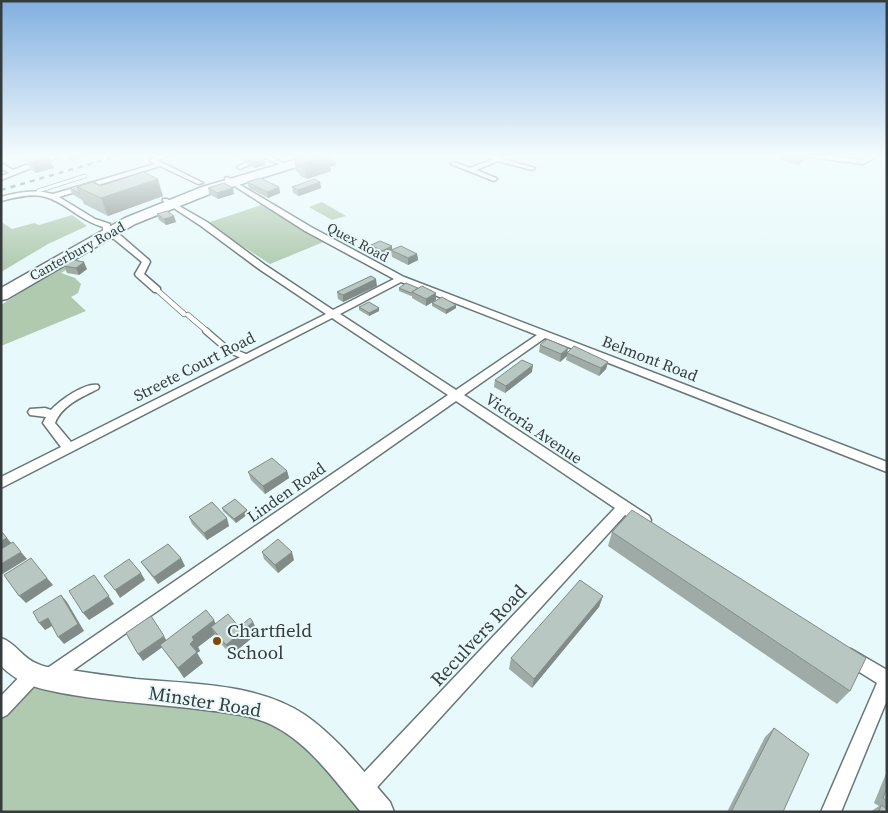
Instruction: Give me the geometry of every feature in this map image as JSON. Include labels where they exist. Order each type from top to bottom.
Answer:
[{"type":"highway","name":"Canterbury Road","points":[[1,286],[106,230],[169,202],[195,193]]},
{"type":"highway","name":"Canterbury Road","points":[[1,295],[106,230]]},
{"type":"street","points":[[1,199],[28,193]]},
{"type":"street","points":[[44,193],[54,196],[117,237],[146,262],[139,274],[157,290]]},
{"type":"street","points":[[54,196],[64,193]]},
{"type":"street","name":"Quex Road","points":[[254,193],[327,240],[401,279]]},
{"type":"street","name":"Victoria Avenue","points":[[169,202],[262,267],[657,529]]},
{"type":"street","points":[[70,206],[79,203]]},
{"type":"street","name":"Streete Court Road","points":[[1,483],[401,279]]},
{"type":"street","name":"Belmont Road","points":[[401,279],[887,467]]},
{"type":"street","name":"Linden Road","points":[[1,709],[40,676],[544,335]]},
{"type":"street","points":[[69,448],[49,423],[51,415],[77,395],[94,387]]},
{"type":"street","points":[[34,412],[45,412],[51,415]]},
{"type":"street","name":"Reculvers Road","points":[[361,791],[624,507]]},
{"type":"street","points":[[831,812],[887,680],[837,648]]},
{"type":"street","name":"Minster Road","points":[[1,649],[15,664],[40,676],[90,686],[186,695],[250,704],[266,709],[285,718],[310,736],[380,812]]},
{"type":"lane","points":[[157,290],[227,349],[246,357]]},
{"type":"green space","points":[[322,202],[346,216],[332,220],[309,207]]},
{"type":"green space","points":[[261,205],[326,241],[270,264],[207,223]]},
{"type":"green space","points":[[72,215],[87,226],[48,244],[1,272],[1,222],[12,229],[34,223],[39,225]]},
{"type":"green space","points":[[74,259],[80,261],[61,273],[75,278],[81,284],[78,293],[71,297],[86,311],[1,346],[1,305]]},
{"type":"green space","points":[[33,675],[266,709],[380,812],[1,812],[1,709]]},
{"type":"building","points":[[90,193],[116,193],[101,198]]},
{"type":"building","points":[[167,211],[174,216],[164,219],[157,214]]},
{"type":"building","points":[[380,241],[392,246],[382,251],[371,245]]},
{"type":"building","points":[[401,246],[417,254],[408,258],[391,250]]},
{"type":"building","points":[[73,260],[84,262],[76,268],[64,266]]},
{"type":"building","points":[[371,276],[376,279],[343,295],[337,292]]},
{"type":"building","points":[[406,283],[418,288],[411,293],[399,288]]},
{"type":"building","points":[[422,286],[436,293],[426,299],[412,292]]},
{"type":"building","points":[[442,297],[456,305],[446,310],[432,303]]},
{"type":"building","points":[[369,302],[379,308],[369,313],[359,307]]},
{"type":"building","points":[[547,339],[568,348],[561,354],[540,345]]},
{"type":"building","points":[[574,346],[608,362],[601,368],[567,353]]},
{"type":"building","points":[[522,360],[533,365],[506,386],[495,380]]},
{"type":"building","points":[[272,458],[287,471],[263,486],[248,472]]},
{"type":"building","points":[[235,499],[247,510],[234,519],[222,508]]},
{"type":"building","points":[[212,502],[227,518],[204,533],[189,517]]},
{"type":"building","points":[[632,510],[866,658],[850,691],[612,532]]},
{"type":"building","points":[[1,531],[7,538],[1,541]]},
{"type":"building","points":[[278,539],[292,552],[275,565],[262,552]]},
{"type":"building","points":[[13,542],[21,552],[1,564],[1,549]]},
{"type":"building","points":[[168,544],[181,558],[154,577],[141,562]]},
{"type":"building","points":[[31,558],[47,578],[19,596],[4,575]]},
{"type":"building","points":[[129,559],[141,573],[115,590],[104,576]]},
{"type":"building","points":[[94,575],[109,596],[83,613],[69,591]]},
{"type":"building","points":[[580,580],[603,596],[534,679],[511,658]]},
{"type":"building","points":[[61,595],[78,624],[58,637],[48,618],[39,623],[33,612]]},
{"type":"building","points":[[206,610],[214,620],[192,637],[194,640],[190,644],[197,652],[178,668],[160,645]]},
{"type":"building","points":[[228,614],[239,627],[250,618],[253,622],[226,645],[211,627]]},
{"type":"building","points":[[151,616],[164,636],[138,654],[126,633]]},
{"type":"building","points":[[774,728],[809,754],[783,812],[731,812]]},
{"type":"building","points":[[887,787],[887,801],[883,798]]},
{"type":"building","points":[[881,805],[887,809],[887,812],[879,812]]},
{"type":"place","name":"Chartfield School","points":[[217,641]]}]
